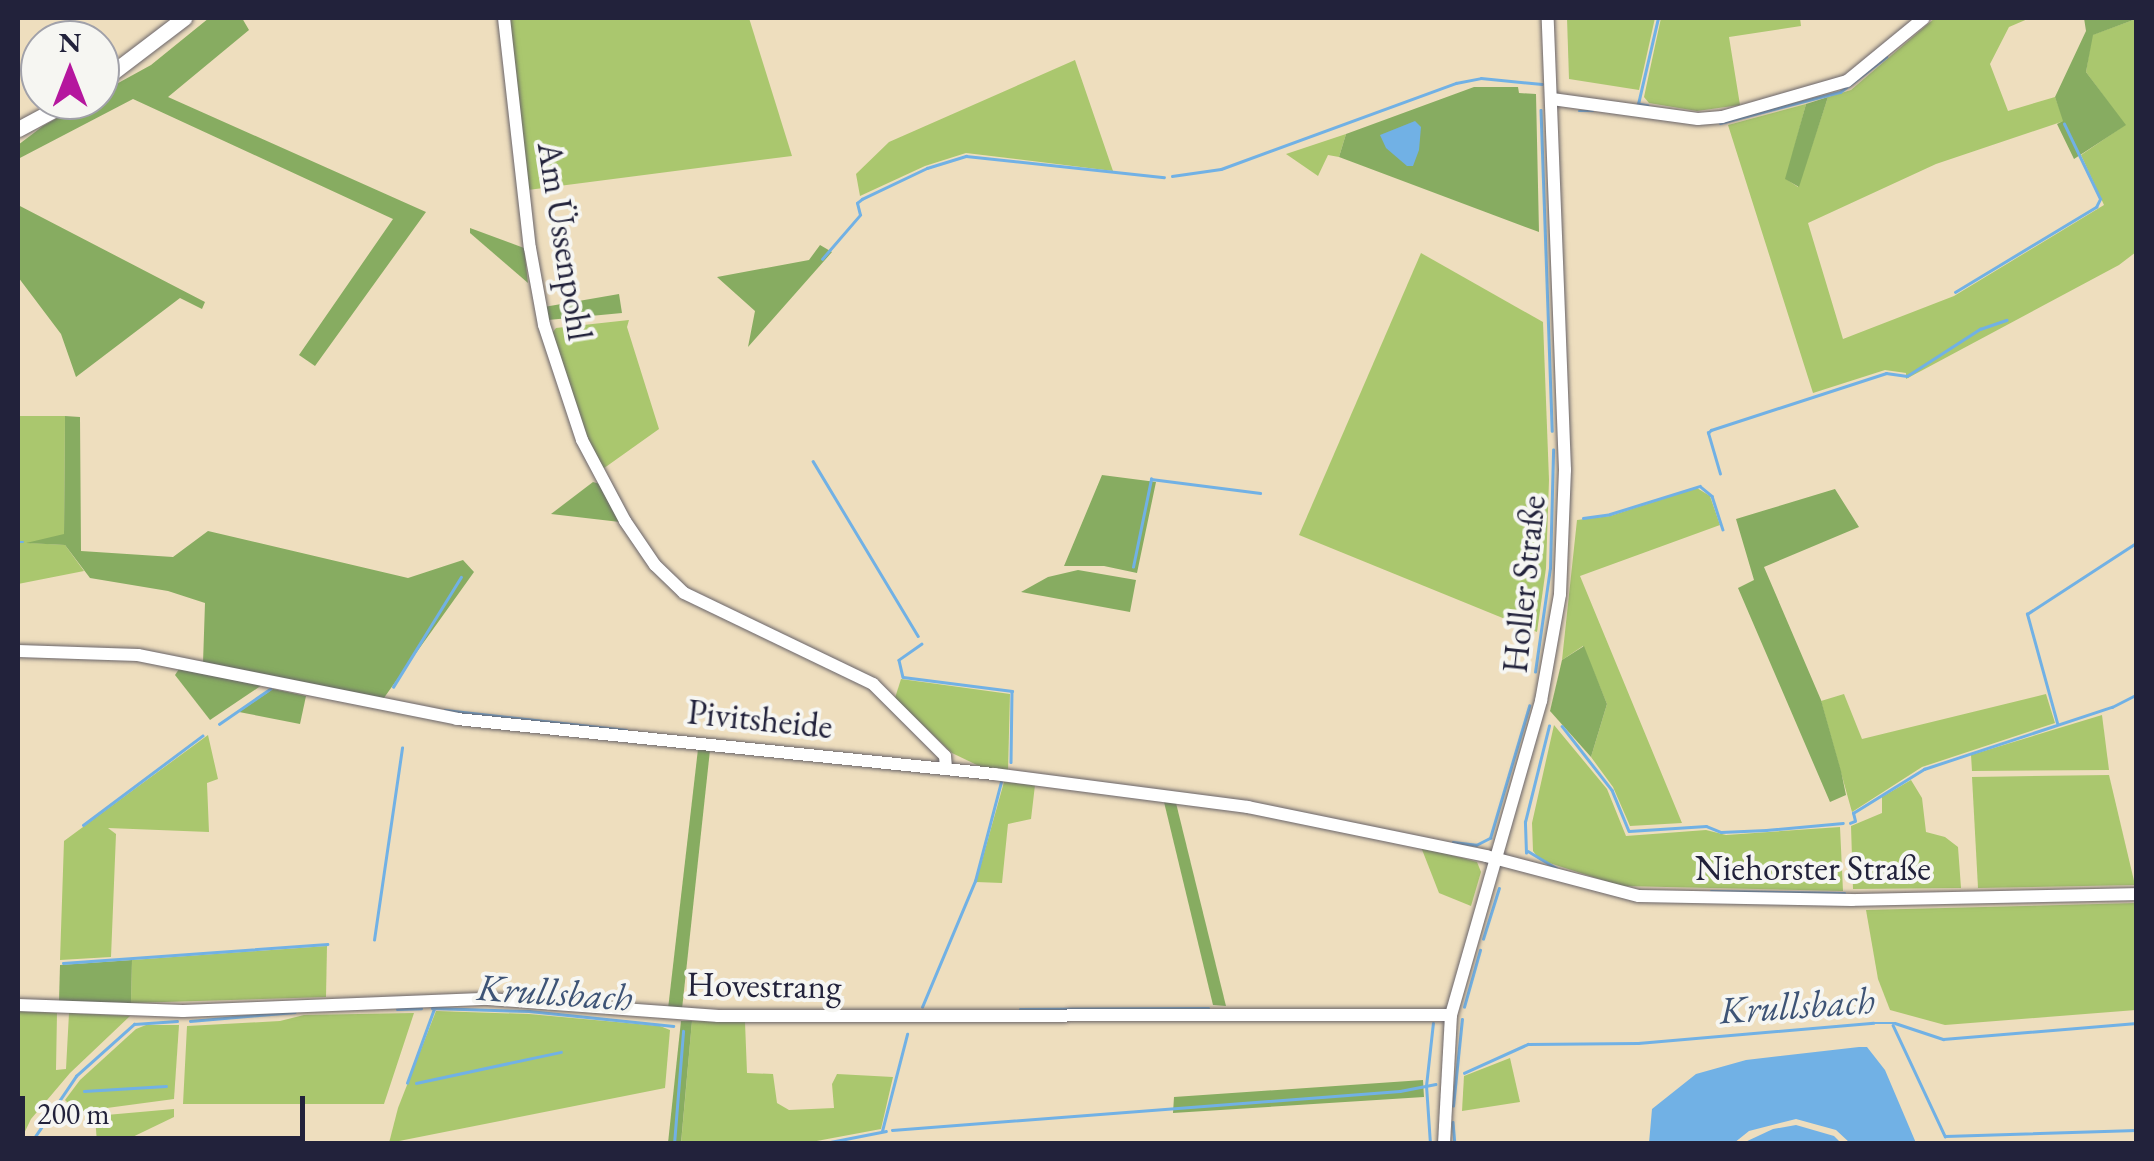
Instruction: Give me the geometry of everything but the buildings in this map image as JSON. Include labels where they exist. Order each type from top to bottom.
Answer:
[{"type":"main road","points":[[120,67],[184,18]]},
{"type":"street","name":"Am Üssenpohl","points":[[504,18],[530,248],[544,325],[572,416],[625,521],[655,565],[684,594],[874,684],[945,756],[946,768]]},
{"type":"street","name":"Holler Straße","points":[[1444,1144],[1452,1015],[1541,701],[1563,560],[1565,470],[1548,18]]},
{"type":"street","points":[[1552,98],[1698,120],[1722,117],[1848,80],[1924,18]]},
{"type":"street","name":"Pivitsheide","points":[[18,651],[138,655],[457,719],[946,768],[1284,813],[1495,858]]},
{"type":"street","name":"Niehorster Straße","points":[[1495,858],[1640,896],[1852,900],[2136,894]]},
{"type":"street","name":"Hovestrang","points":[[18,1004],[164,1011],[488,999],[718,1016],[1452,1015]]},
{"type":"green space","points":[[209,18],[242,18],[249,30],[168,97],[426,212],[315,366],[299,355],[393,219],[133,99],[120,106],[120,82],[151,65]]},
{"type":"green space","points":[[507,18],[749,18],[792,156],[528,190]]},
{"type":"green space","points":[[1567,18],[1655,18],[1639,90],[1569,79]]},
{"type":"green space","points":[[1661,18],[1800,18],[1801,26],[1729,37],[1740,105],[1697,111],[1649,103],[1644,97]]},
{"type":"green space","points":[[1935,18],[2030,18],[2009,27],[1990,64],[2008,111],[2055,97],[2064,121],[1936,164],[1808,223],[1843,339],[1954,296],[2104,205],[2081,155],[2125,125],[2086,72],[2092,35],[2136,19],[2136,252],[2119,265],[1906,379],[1906,373],[1885,370],[1813,393],[1728,125],[1806,104],[1786,179],[1798,187],[1828,97],[1851,90]]},
{"type":"green space","points":[[2084,18],[2136,19],[2093,35],[2086,72],[2126,125],[2074,159],[2057,124],[2063,121],[2055,97],[2086,31]]},
{"type":"green space","points":[[1075,60],[1113,171],[966,153],[925,166],[860,196],[856,174],[889,142]]},
{"type":"green space","points":[[1474,87],[1518,87],[1519,93],[1536,94],[1539,232],[1339,157],[1346,134]]},
{"type":"green space","points":[[1828,97],[1799,187],[1785,179],[1806,104]]},
{"type":"green space","points":[[54,120],[93,120],[18,159],[18,145]]},
{"type":"green space","points":[[1346,134],[1339,157],[1328,155],[1318,176],[1286,154]]},
{"type":"green space","points":[[18,205],[205,302],[202,309],[180,298],[76,377],[61,334],[18,277]]},
{"type":"green space","points":[[470,228],[524,248],[528,283],[470,233]]},
{"type":"green space","points":[[820,245],[832,252],[748,347],[755,311],[717,277],[809,260]]},
{"type":"green space","points":[[1421,253],[1543,322],[1549,480],[1546,568],[1537,632],[1299,535]]},
{"type":"green space","points":[[619,294],[622,313],[548,320],[544,307]]},
{"type":"green space","points":[[629,320],[627,327],[659,429],[600,471],[575,415],[552,333],[556,328]]},
{"type":"green space","points":[[18,416],[65,416],[64,535],[30,543],[65,545],[84,571],[18,584]]},
{"type":"green space","points":[[65,416],[80,417],[81,551],[173,557],[208,531],[408,578],[463,560],[474,572],[381,702],[203,663],[205,603],[168,591],[90,578],[65,545],[26,543],[64,534]]},
{"type":"green space","points":[[1102,475],[1156,482],[1137,573],[1104,566],[1064,566]]},
{"type":"green space","points":[[593,482],[600,484],[620,522],[551,514]]},
{"type":"green space","points":[[1697,488],[1710,496],[1720,525],[1580,576],[1682,823],[1630,826],[1613,787],[1591,757],[1607,704],[1583,646],[1562,660],[1577,520],[1610,516]]},
{"type":"green space","points":[[1835,489],[1859,527],[1764,567],[1821,700],[1841,771],[1846,795],[1830,802],[1738,588],[1754,580],[1736,519]]},
{"type":"green space","points":[[1078,570],[1136,580],[1130,612],[1021,592],[1048,577]]},
{"type":"green space","points":[[1584,646],[1607,704],[1591,757],[1550,711],[1562,660]]},
{"type":"green space","points":[[181,666],[262,685],[210,720],[175,675]]},
{"type":"green space","points":[[901,679],[1010,694],[1008,771],[979,766],[952,753],[895,698]]},
{"type":"green space","points":[[273,689],[306,696],[300,724],[239,712]]},
{"type":"green space","points":[[1844,694],[1862,739],[2046,694],[2055,723],[1922,767],[1852,812],[1821,701]]},
{"type":"green space","points":[[2102,715],[2109,770],[1972,771],[1971,755]]},
{"type":"green space","points":[[1554,725],[1607,789],[1626,836],[1706,830],[1726,835],[1840,827],[1843,891],[1621,886],[1540,860],[1533,851],[1532,823]]},
{"type":"green space","points":[[208,735],[218,779],[207,783],[209,832],[108,828],[116,834],[111,957],[60,960],[64,841]]},
{"type":"green space","points":[[698,749],[710,750],[682,1009],[668,1009]]},
{"type":"green space","points":[[2109,775],[2135,885],[1978,888],[1972,777]]},
{"type":"green space","points":[[1911,780],[1922,798],[1926,832],[1945,837],[1958,847],[1961,888],[1853,889],[1851,826],[1882,813],[1882,797]]},
{"type":"green space","points":[[1004,782],[1035,785],[1031,819],[1008,824],[1002,883],[976,882]]},
{"type":"green space","points":[[1164,802],[1176,803],[1226,1006],[1213,1005]]},
{"type":"green space","points":[[1421,847],[1477,862],[1481,872],[1471,906],[1439,893]]},
{"type":"green space","points":[[2136,903],[2136,1010],[1945,1025],[1890,1010],[1878,979],[1866,910]]},
{"type":"green space","points":[[327,946],[326,997],[131,1003],[132,960]]},
{"type":"green space","points":[[132,960],[131,1003],[59,1002],[60,965]]},
{"type":"green space","points":[[18,1011],[57,1013],[56,1070],[66,1069],[69,1013],[130,1016],[70,1073],[31,1119],[19,1144]]},
{"type":"green space","points":[[436,1011],[529,1014],[660,1026],[670,1030],[665,1088],[389,1143],[398,1108]]},
{"type":"green space","points":[[414,1013],[384,1104],[183,1104],[187,1026],[280,1021],[304,1015]]},
{"type":"green space","points":[[681,1021],[692,1021],[681,1143],[668,1143]]},
{"type":"green space","points":[[692,1021],[745,1022],[747,1073],[773,1074],[777,1103],[789,1110],[834,1108],[832,1084],[837,1074],[893,1077],[881,1129],[806,1143],[681,1144]]},
{"type":"green space","points":[[146,1025],[179,1025],[174,1099],[77,1112],[65,1100],[80,1080],[136,1029]]},
{"type":"green space","points":[[1510,1058],[1520,1102],[1462,1111],[1464,1076]]},
{"type":"green space","points":[[1423,1080],[1424,1097],[1173,1113],[1174,1097]]},
{"type":"green space","points":[[174,1109],[174,1117],[120,1143],[97,1143],[95,1116]]},
{"type":"water","points":[[1415,121],[1421,127],[1419,150],[1413,166],[1407,166],[1386,148],[1380,135]]},
{"type":"water","points":[[1867,1047],[1885,1070],[1916,1143],[1850,1143],[1836,1130],[1796,1119],[1749,1131],[1734,1143],[1649,1143],[1652,1109],[1696,1074],[1746,1060]]},
{"type":"water","points":[[1796,1125],[1834,1136],[1841,1143],[1743,1143],[1773,1129]]},
{"type":"waterway","points":[[1648,106],[1638,104],[1658,18]]},
{"type":"waterway","points":[[1720,123],[1840,92],[1886,57]]},
{"type":"waterway","points":[[1172,176],[1221,169],[1456,83],[1481,78],[1542,84]]},
{"type":"waterway","points":[[1541,110],[1552,431]]},
{"type":"waterway","points":[[1579,111],[1593,111]]},
{"type":"waterway","points":[[1955,292],[2096,207],[2100,199],[2064,124]]},
{"type":"waterway","points":[[822,259],[860,215],[857,203],[862,199],[927,168],[966,156],[1164,177]]},
{"type":"waterway","points":[[1720,474],[1708,433],[1711,430],[1886,373],[1907,376],[1980,329],[2006,320]]},
{"type":"waterway","points":[[1535,672],[1550,568],[1553,450]]},
{"type":"waterway","points":[[813,461],[918,636]]},
{"type":"waterway","points":[[1133,567],[1151,479],[1260,493]]},
{"type":"waterway","points":[[1583,518],[1610,514],[1700,486]]},
{"type":"waterway","points":[[1701,487],[1712,496],[1723,529]]},
{"type":"waterway","points":[[18,542],[23,542]]},
{"type":"waterway","points":[[2057,723],[2027,614],[2136,543]]},
{"type":"waterway","points":[[393,687],[461,577]]},
{"type":"waterway","points":[[922,644],[899,660],[903,677],[1012,691],[1011,762]]},
{"type":"waterway","points":[[219,724],[270,689]]},
{"type":"waterway","points":[[1850,823],[1855,821],[1853,813],[1924,769],[2112,707],[2136,695]]},
{"type":"waterway","points":[[1453,842],[1476,845],[1490,838],[1529,706]]},
{"type":"waterway","points":[[445,710],[626,730]]},
{"type":"waterway","points":[[1526,853],[1525,822],[1549,726]]},
{"type":"waterway","points":[[1562,726],[1612,790],[1629,831],[1706,826],[1721,832],[1843,823]]},
{"type":"waterway","points":[[83,825],[202,736]]},
{"type":"waterway","points":[[374,940],[402,748]]},
{"type":"waterway","points":[[922,1007],[975,881],[1001,782]]},
{"type":"waterway","points":[[1528,851],[1556,868]]},
{"type":"waterway","points":[[1483,939],[1499,888]]},
{"type":"waterway","points":[[1711,891],[1844,893]]},
{"type":"waterway","points":[[63,963],[327,944]]},
{"type":"waterway","points":[[1464,1007],[1480,950]]},
{"type":"waterway","name":"Krullsbach","points":[[397,1009],[421,1008]]},
{"type":"waterway","name":"Krullsbach","points":[[432,1008],[529,1011],[673,1026]]},
{"type":"waterway","points":[[1020,1009],[1208,1008]]},
{"type":"waterway","points":[[407,1083],[434,1009]]},
{"type":"waterway","name":"Krullsbach","points":[[190,1021],[295,1012]]},
{"type":"waterway","points":[[1453,1106],[1462,1019]]},
{"type":"waterway","name":"Krullsbach","points":[[30,1144],[76,1076],[134,1024],[177,1021]]},
{"type":"waterway","name":"Krullsbach","points":[[1430,1144],[1426,1086],[1433,1023]]},
{"type":"waterway","name":"Krullsbach","points":[[1464,1073],[1528,1044],[1638,1043],[1873,1023],[1895,1023],[1943,1039],[2136,1023]]},
{"type":"waterway","points":[[1893,1025],[1945,1136],[2136,1130]]},
{"type":"waterway","name":"Krullsbach","points":[[674,1144],[683,1031]]},
{"type":"waterway","points":[[882,1131],[907,1034]]},
{"type":"waterway","points":[[416,1083],[561,1052]]},
{"type":"waterway","name":"Krullsbach","points":[[892,1130],[1400,1091],[1435,1084]]},
{"type":"waterway","points":[[84,1091],[166,1086]]},
{"type":"waterway","points":[[1453,1122],[1455,1144]]},
{"type":"waterway","name":"Krullsbach","points":[[820,1144],[886,1131]]}]
